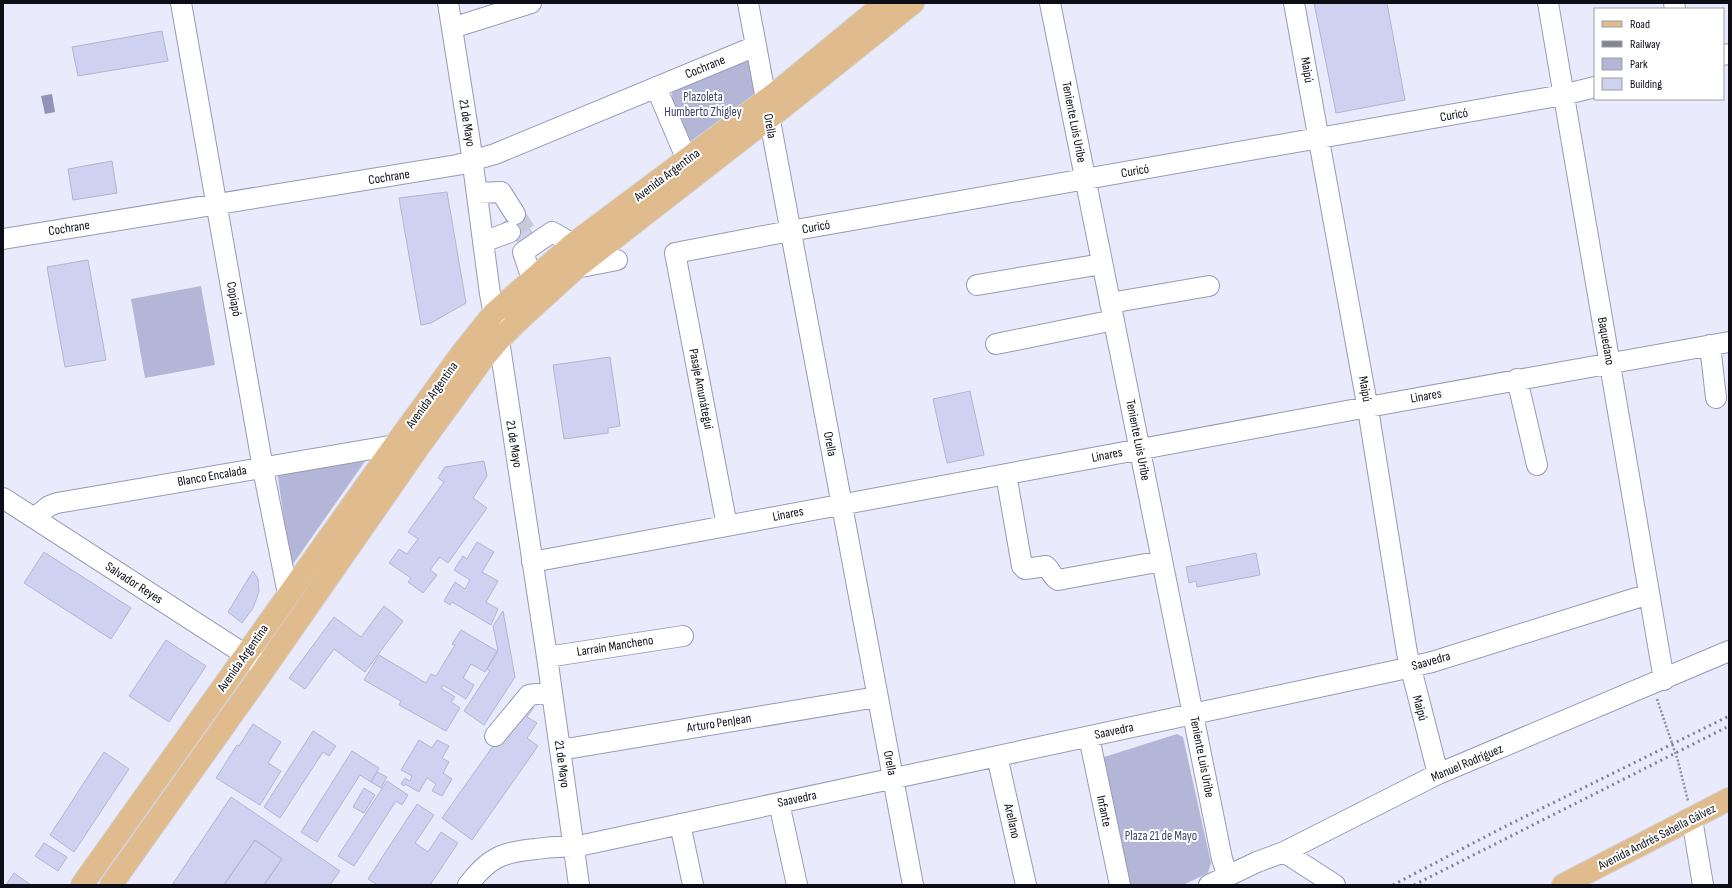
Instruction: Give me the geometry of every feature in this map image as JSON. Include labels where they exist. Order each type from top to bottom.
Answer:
[{"type":"main road","name":"Avenida Argentina","points":[[112,885],[266,668],[418,448],[482,360],[499,340],[576,268],[767,109],[885,3]]},
{"type":"main road","name":"Avenida Argentina","points":[[82,885],[395,445],[462,353],[494,313],[532,278],[573,244],[687,160],[767,109],[783,107],[913,3]]},
{"type":"main road","name":"Avenida Andrés Sabella Gálvez","points":[[1563,885],[1729,799]]},
{"type":"street","name":"Copiapó","points":[[181,3],[263,468],[288,594]]},
{"type":"street","name":"21 de Mayo","points":[[448,3],[473,161],[483,242],[548,657],[579,885]]},
{"type":"street","points":[[452,28],[531,3]]},
{"type":"street","name":"Orella","points":[[748,3],[913,885]]},
{"type":"street","name":"Teniente Luis Uribe","points":[[1050,3],[1222,859],[1228,876]]},
{"type":"street","name":"Maipú","points":[[1294,3],[1368,407],[1410,667],[1438,774]]},
{"type":"street","name":"Baquedano","points":[[1548,3],[1649,594],[1658,682]]},
{"type":"street","name":"Cochrane","points":[[3,239],[457,166],[495,154],[756,46]]},
{"type":"street","name":"Curicó","points":[[675,253],[790,231],[1563,95],[1594,87]]},
{"type":"street","points":[[656,88],[687,160]]},
{"type":"street","points":[[477,193],[501,192],[512,223],[483,242]]},
{"type":"street","points":[[532,278],[523,252],[533,243],[552,232],[573,244]]},
{"type":"street","name":"Pasaje Amunátegui","points":[[675,253],[727,526]]},
{"type":"street","points":[[576,268],[617,260]]},
{"type":"street","points":[[977,285],[1102,264]]},
{"type":"street","points":[[996,344],[1209,286]]},
{"type":"street","name":"Linares","points":[[532,562],[1368,407],[1729,342]]},
{"type":"street","points":[[1710,345],[1716,398]]},
{"type":"street","points":[[1517,380],[1537,465]]},
{"type":"street","name":"Blanco Encalada","points":[[34,518],[49,506],[57,503],[395,445]]},
{"type":"street","points":[[1006,474],[1022,566],[1025,569],[1046,566],[1049,568],[1054,578],[1058,580],[1162,561]]},
{"type":"street","name":"Salvador Reyes","points":[[3,498],[266,668]]},
{"type":"street","name":"Saavedra","points":[[468,885],[488,863],[507,852],[561,846],[574,847],[1410,667],[1649,594]]},
{"type":"street","name":"Larraín Mancheno","points":[[548,657],[683,636]]},
{"type":"street","name":"Manuel Rodríguez","points":[[1209,885],[1257,862],[1284,852],[1438,774],[1729,651]]},
{"type":"street","points":[[495,736],[529,696],[552,692]]},
{"type":"street","name":"Arturo PenJean","points":[[560,750],[877,697]]},
{"type":"street","name":"Infante","points":[[1089,737],[1120,885]]},
{"type":"street","name":"Arellano","points":[[997,756],[1026,885]]},
{"type":"street","points":[[779,803],[797,885]]},
{"type":"street","points":[[1692,819],[1703,885]]},
{"type":"street","points":[[680,824],[693,885]]},
{"type":"street","points":[[1284,852],[1336,885]]},
{"type":"path","points":[[1658,682],[1692,819]]},
{"type":"green space","name":"Plazoleta Humberto Zhigley","points":[[741,60],[753,64],[758,96],[694,147],[672,103],[672,94],[675,88]]},
{"type":"green space","points":[[201,286],[215,365],[145,378],[131,299]]},
{"type":"green space","points":[[368,457],[291,567],[277,471]]},
{"type":"green space","name":"Plaza 21 de Mayo","points":[[1177,734],[1183,737],[1211,863],[1208,873],[1183,885],[1128,885],[1101,758]]},
{"type":"shaded area","points":[[52,94],[55,112],[45,114],[41,96]]},
{"type":"building","points":[[1314,3],[1387,3],[1405,100],[1336,113]]},
{"type":"building","points":[[162,31],[168,61],[78,76],[72,47]]},
{"type":"building","points":[[112,161],[117,193],[73,200],[68,169]]},
{"type":"building","points":[[447,192],[466,303],[431,323],[421,325],[399,198]]},
{"type":"building","points":[[517,213],[536,238],[523,248],[503,223]]},
{"type":"building","points":[[88,260],[106,360],[65,367],[47,267]]},
{"type":"building","points":[[610,357],[620,426],[608,428],[608,433],[564,439],[553,365]]},
{"type":"building","points":[[970,391],[984,455],[947,463],[933,399]]},
{"type":"building","points":[[484,461],[487,476],[473,498],[487,508],[448,563],[440,557],[430,570],[437,575],[423,593],[408,582],[411,578],[389,563],[399,549],[407,554],[418,539],[408,532],[444,482],[438,478],[445,467]]},
{"type":"building","points":[[477,542],[494,552],[482,572],[498,581],[486,602],[498,609],[491,625],[452,602],[450,605],[444,601],[455,582],[465,589],[470,580],[454,570],[463,556],[467,559]]},
{"type":"building","points":[[44,552],[131,608],[111,639],[24,583]]},
{"type":"building","points":[[1256,553],[1260,575],[1197,587],[1196,581],[1189,583],[1186,567]]},
{"type":"building","points":[[253,571],[258,579],[259,592],[253,608],[242,623],[228,612]]},
{"type":"building","points":[[384,606],[403,621],[365,672],[334,649],[305,689],[289,678],[334,617],[361,637]]},
{"type":"building","points":[[503,611],[515,677],[484,725],[464,711],[490,671],[487,669],[498,651],[493,626]]},
{"type":"building","points":[[461,630],[497,651],[485,672],[471,664],[463,678],[474,685],[466,699],[443,685],[441,688],[455,697],[451,702],[460,708],[446,731],[399,705],[401,701],[364,680],[379,655],[426,683],[431,674],[436,676],[455,645],[452,644]]},
{"type":"building","points":[[166,640],[206,666],[169,722],[129,696]]},
{"type":"building","points":[[525,701],[534,707],[527,717],[537,723],[527,738],[538,746],[472,840],[442,818]]},
{"type":"building","points":[[253,724],[281,742],[268,763],[281,771],[260,805],[216,778],[237,745],[239,746]]},
{"type":"building","points":[[313,731],[336,746],[329,756],[323,752],[280,818],[264,807]]},
{"type":"building","points":[[419,740],[432,748],[437,740],[449,746],[442,758],[449,762],[443,773],[452,779],[442,796],[432,791],[436,784],[427,778],[419,792],[405,784],[404,786],[401,784],[405,778],[410,781],[412,776],[401,770]]},
{"type":"building","points":[[352,751],[379,768],[371,782],[360,775],[317,842],[301,832]]},
{"type":"building","points":[[104,752],[129,769],[74,852],[50,835]]},
{"type":"building","points":[[377,772],[387,777],[381,788],[371,782]]},
{"type":"building","points":[[387,781],[408,795],[402,805],[396,801],[354,866],[338,856]]},
{"type":"building","points":[[364,788],[375,795],[364,813],[353,807]]},
{"type":"building","points":[[231,797],[340,871],[330,885],[264,885],[282,859],[255,840],[224,885],[172,885]]},
{"type":"building","points":[[417,804],[434,815],[415,843],[428,852],[441,832],[458,843],[430,885],[378,885],[368,879]]},
{"type":"building","points":[[255,840],[282,859],[264,885],[224,885]]},
{"type":"building","points":[[44,843],[67,857],[58,871],[35,856]]},
{"type":"building","points":[[14,873],[31,885],[6,885]]},
{"type":"tunnel","points":[[515,214],[532,241]]},
{"type":"railway","points":[[1393,885],[1502,828],[1729,716]]},
{"type":"railway","points":[[1414,885],[1729,726]]}]
